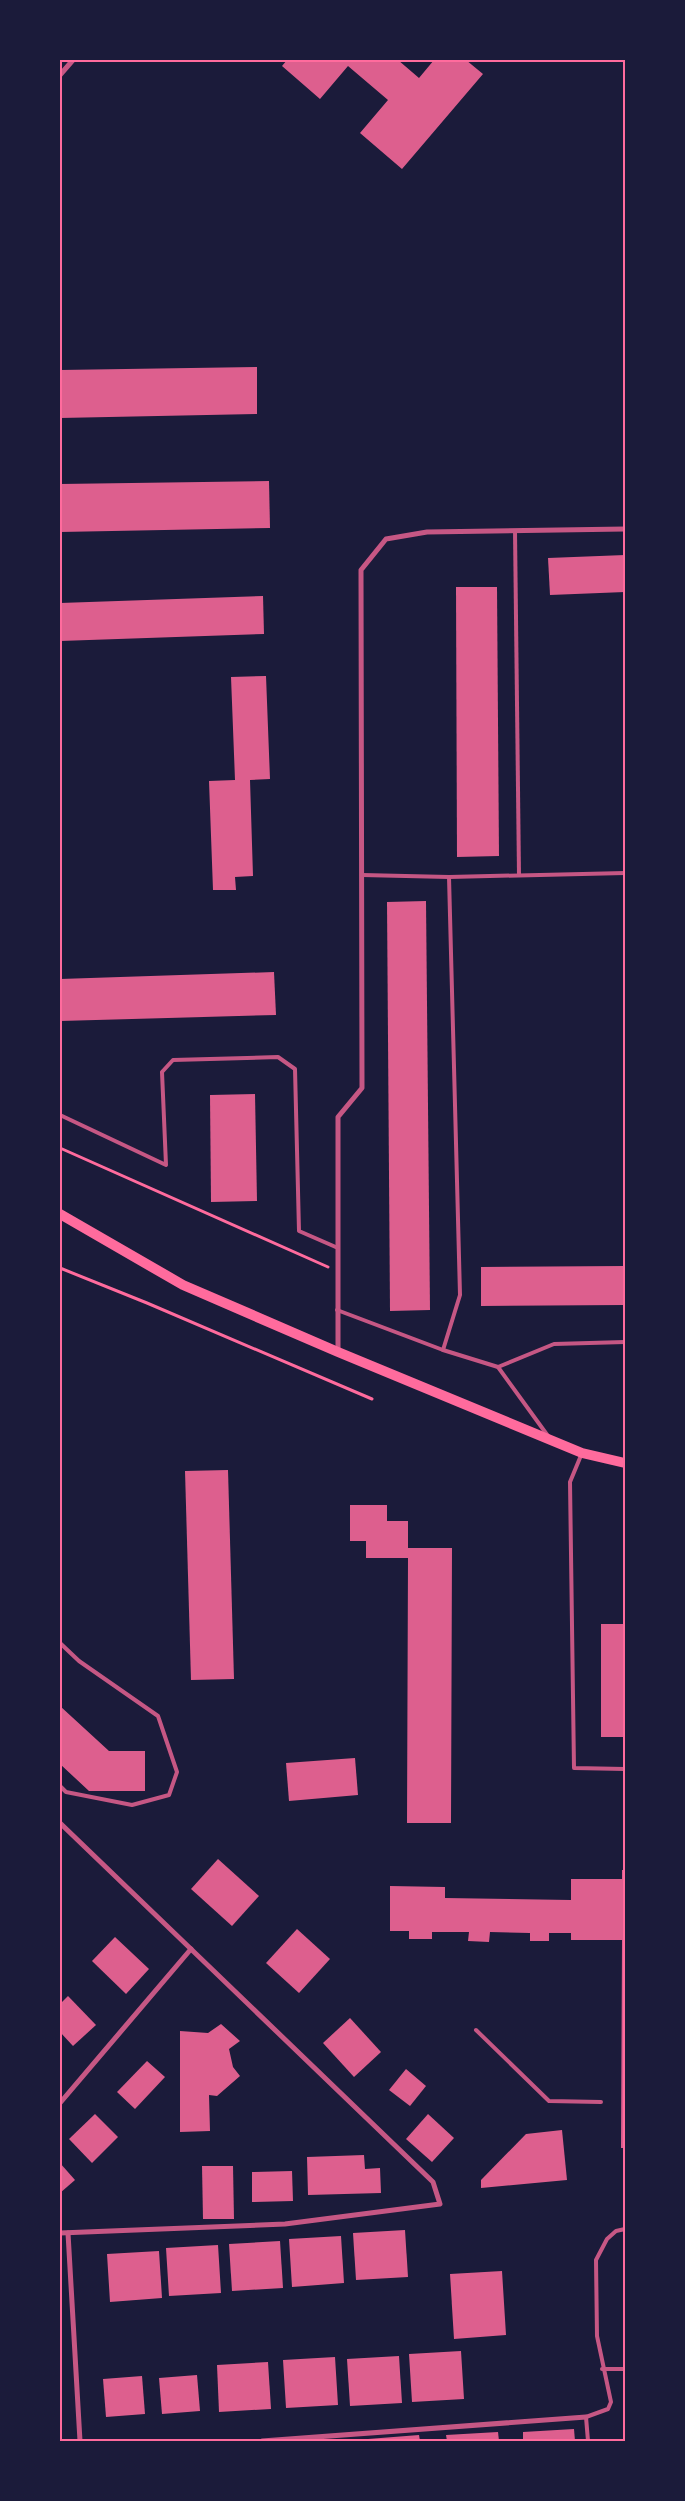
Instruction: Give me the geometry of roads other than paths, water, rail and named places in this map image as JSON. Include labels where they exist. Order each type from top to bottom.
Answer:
[{"type":"main road","points":[[60,1214],[183,1285],[338,1352],[582,1453],[625,1463]]},
{"type":"street","points":[[60,75],[73,60]]},
{"type":"street","points":[[338,1352],[338,1117],[362,1088],[361,570],[386,539],[427,532],[625,529]]},
{"type":"street","points":[[60,1822],[433,2182],[440,2204],[285,2224],[60,2233]]},
{"type":"street","points":[[60,2102],[191,1948]]},
{"type":"street","points":[[68,2232],[80,2441]]},
{"type":"street","points":[[262,2441],[586,2417]]},
{"type":"lane","points":[[515,530],[519,875]]},
{"type":"lane","points":[[362,875],[449,877],[625,872]]},
{"type":"lane","points":[[443,1350],[460,1295],[449,877]]},
{"type":"lane","points":[[60,1114],[166,1165],[162,1072],[173,1060],[278,1057],[295,1069],[299,1231],[338,1248]]},
{"type":"lane","points":[[337,1310],[443,1350],[498,1367],[551,1440]]},
{"type":"lane","points":[[498,1367],[554,1344],[625,1342]]},
{"type":"lane","points":[[582,1453],[570,1482],[574,1768],[625,1769]]},
{"type":"lane","points":[[60,1643],[79,1661],[158,1716],[177,1772],[169,1796],[132,1805],[66,1792],[60,1786]]},
{"type":"lane","points":[[476,2030],[549,2101],[601,2102]]},
{"type":"lane","points":[[588,2441],[586,2417],[608,2409],[611,2402],[602,2369],[597,2336],[596,2260],[607,2239],[616,2231],[625,2229]]},
{"type":"lane","points":[[602,2369],[625,2369]]}]
